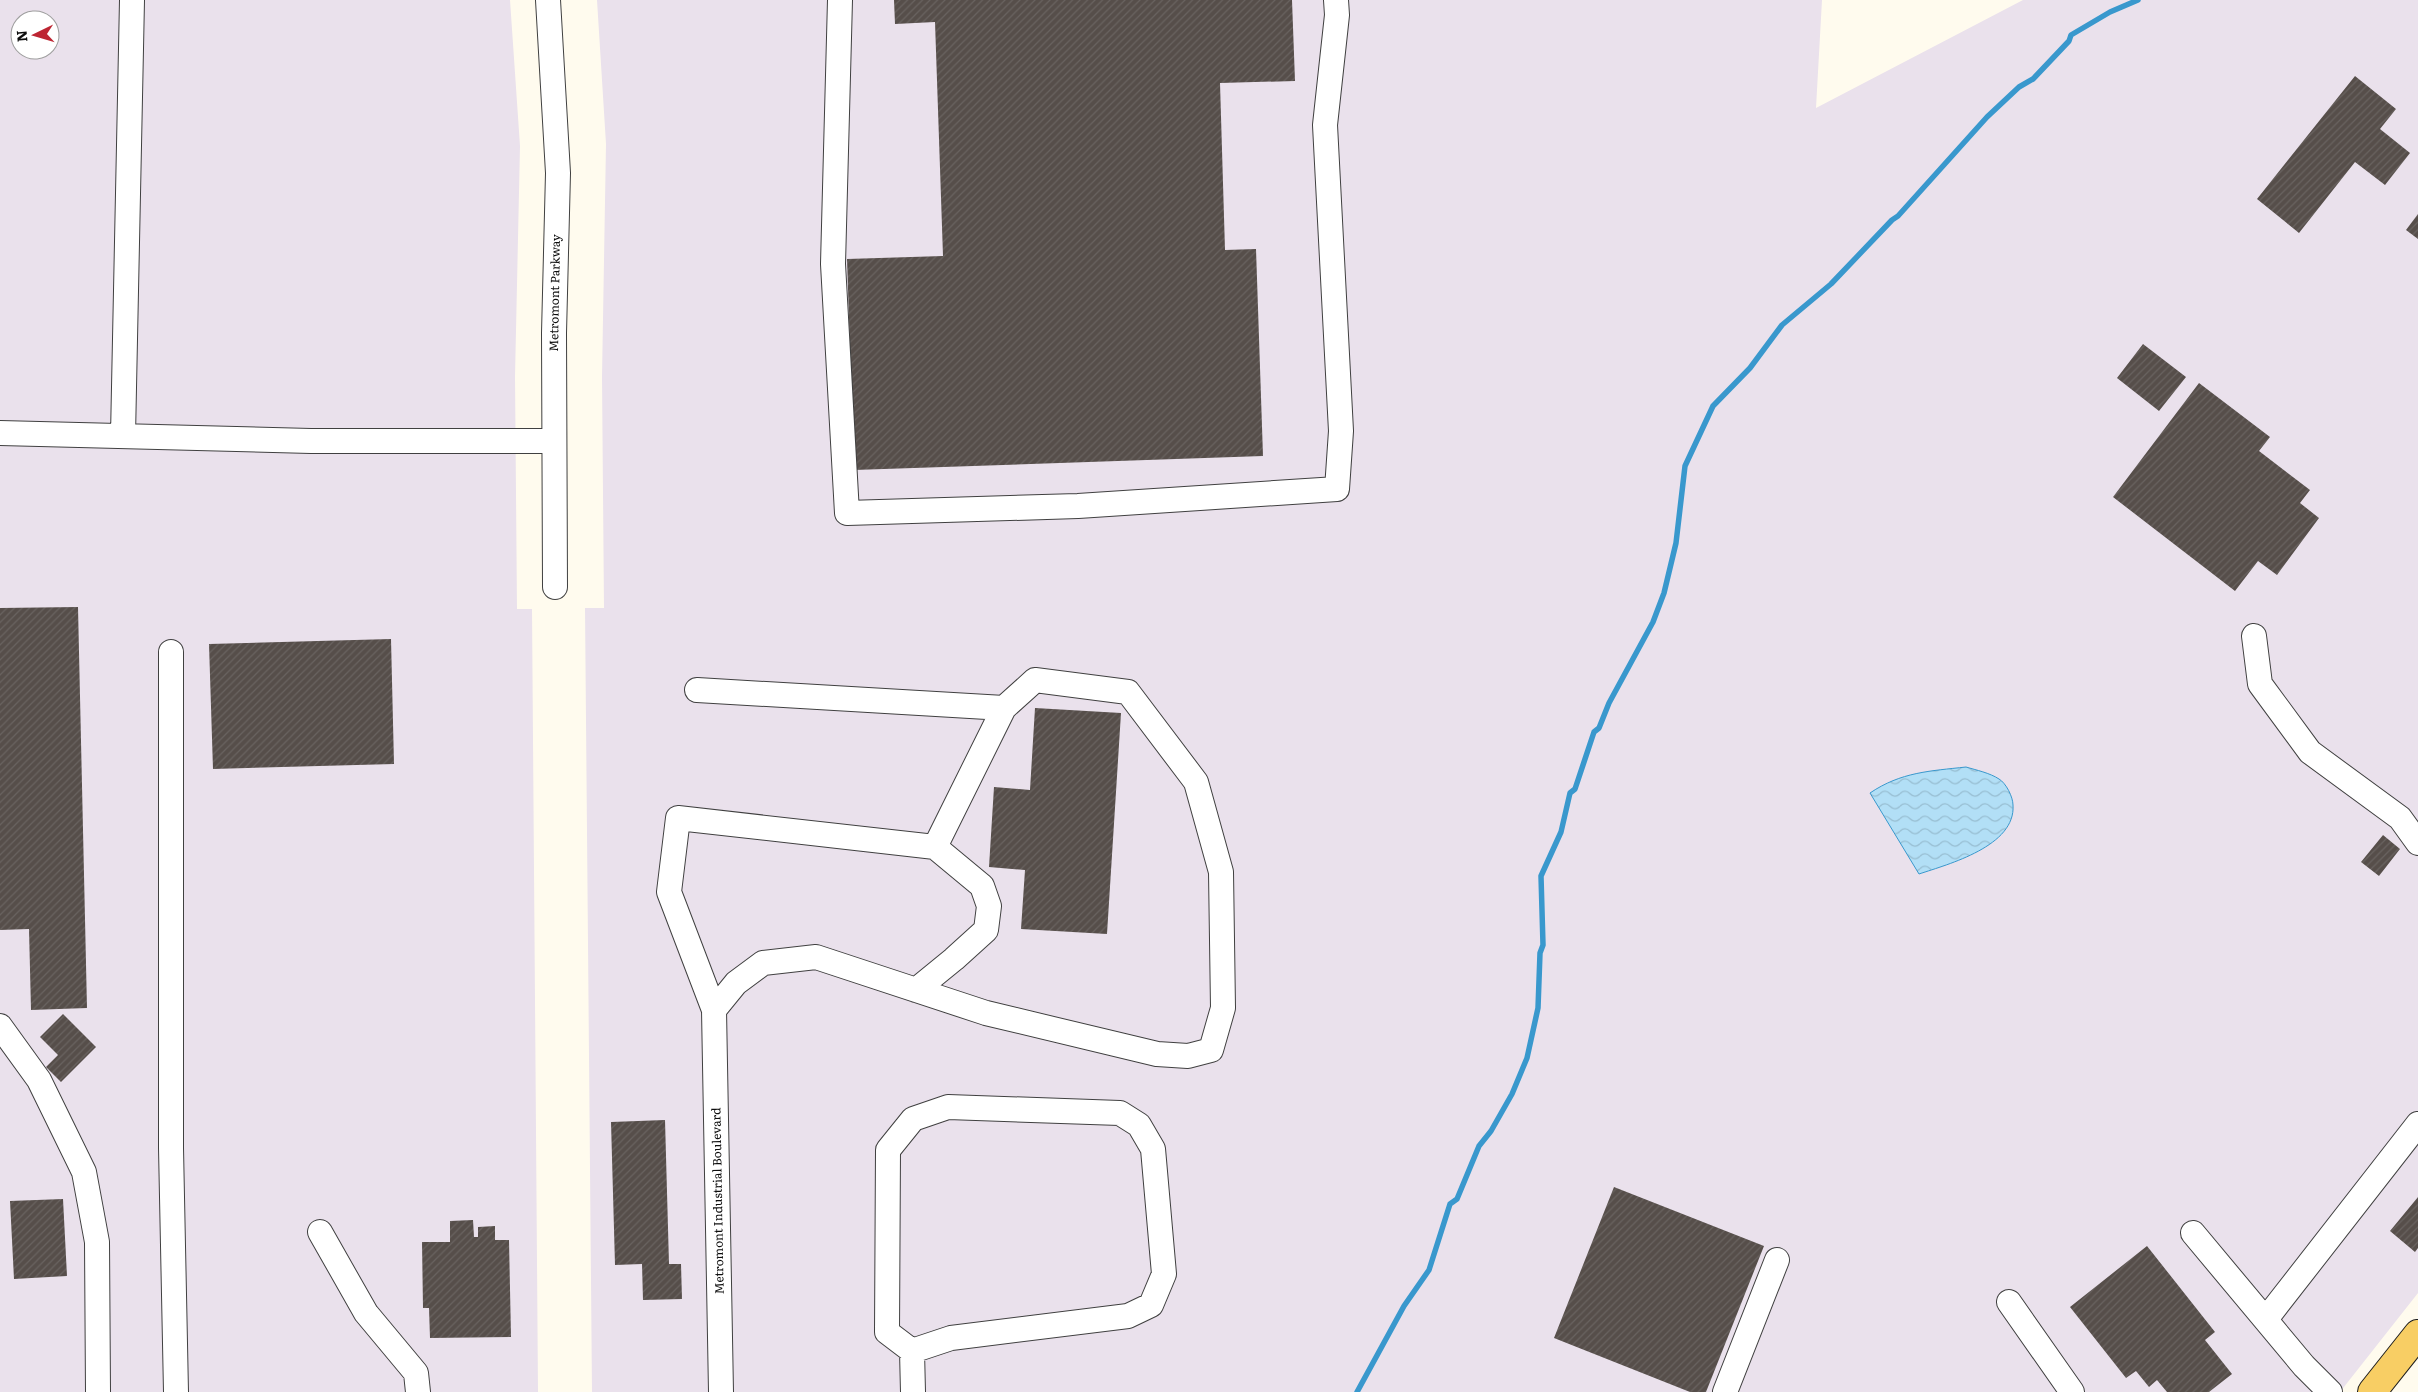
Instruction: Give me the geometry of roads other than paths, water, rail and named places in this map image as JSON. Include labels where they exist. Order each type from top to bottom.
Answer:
[{"type":"main road","points":[[2372,1392],[2418,1334]]},
{"type":"street","points":[[123,436],[132,0]]},
{"type":"street","name":"Metromont Parkway","points":[[548,0],[558,174],[553,441],[555,587]]},
{"type":"street","points":[[840,0],[841,25],[833,264],[847,513],[1078,506],[1338,489],[1341,431],[1325,125],[1337,15],[1336,0]]},
{"type":"street","points":[[0,433],[311,441],[553,441]]},
{"type":"street","points":[[2254,636],[2260,684],[2310,752],[2400,818],[2418,843]]},
{"type":"street","points":[[171,652],[171,1148],[176,1392]]},
{"type":"street","points":[[714,1010],[736,983],[762,963],[816,957],[986,1014],[1157,1054],[1188,1056],[1211,1050],[1223,1008],[1221,872],[1196,782],[1128,692],[1035,680],[1004,708],[935,846],[982,886],[989,906],[986,930],[916,990]]},
{"type":"street","points":[[697,690],[1004,708]]},
{"type":"street","name":"Metromont Industrial Boulevard","points":[[721,1392],[714,1010],[669,892],[678,818],[935,846]]},
{"type":"street","points":[[0,1026],[39,1080],[84,1172],[97,1242],[98,1392]]},
{"type":"street","points":[[948,1107],[1120,1113],[1139,1125],[1153,1149],[1164,1274],[1151,1304],[1128,1316],[951,1338],[912,1351],[888,1332],[888,1150],[912,1119],[948,1107]]},
{"type":"street","points":[[2266,1319],[2418,1124]]},
{"type":"street","points":[[320,1232],[366,1313],[416,1373],[418,1392]]},
{"type":"street","points":[[2193,1233],[2304,1366],[2330,1392]]},
{"type":"street","points":[[1725,1392],[1777,1260]]},
{"type":"street","points":[[2010,1302],[2072,1392]]},
{"type":"street","points":[[912,1351],[913,1392]]},
{"type":"water","points":[[1966,767],[1991,775],[2004,784],[2009,790],[2013,802],[2011,819],[2004,832],[1978,851],[1963,859],[1919,874],[1870,793],[1893,781],[1916,774]]},
{"type":"waterway","points":[[1357,1392],[1404,1306],[1429,1270],[1450,1204],[1457,1199],[1479,1146],[1491,1131],[1512,1094],[1527,1058],[1538,1008],[1540,953],[1543,945],[1541,876],[1561,832],[1570,793],[1575,789],[1594,732],[1599,728],[1609,703],[1653,622],[1664,593],[1676,543],[1685,466],[1713,406],[1750,368],[1782,325],[1831,284],[1898,216],[1987,117],[2019,87],[2033,79],[2069,41],[2071,35],[2110,12],[2138,0]]}]
